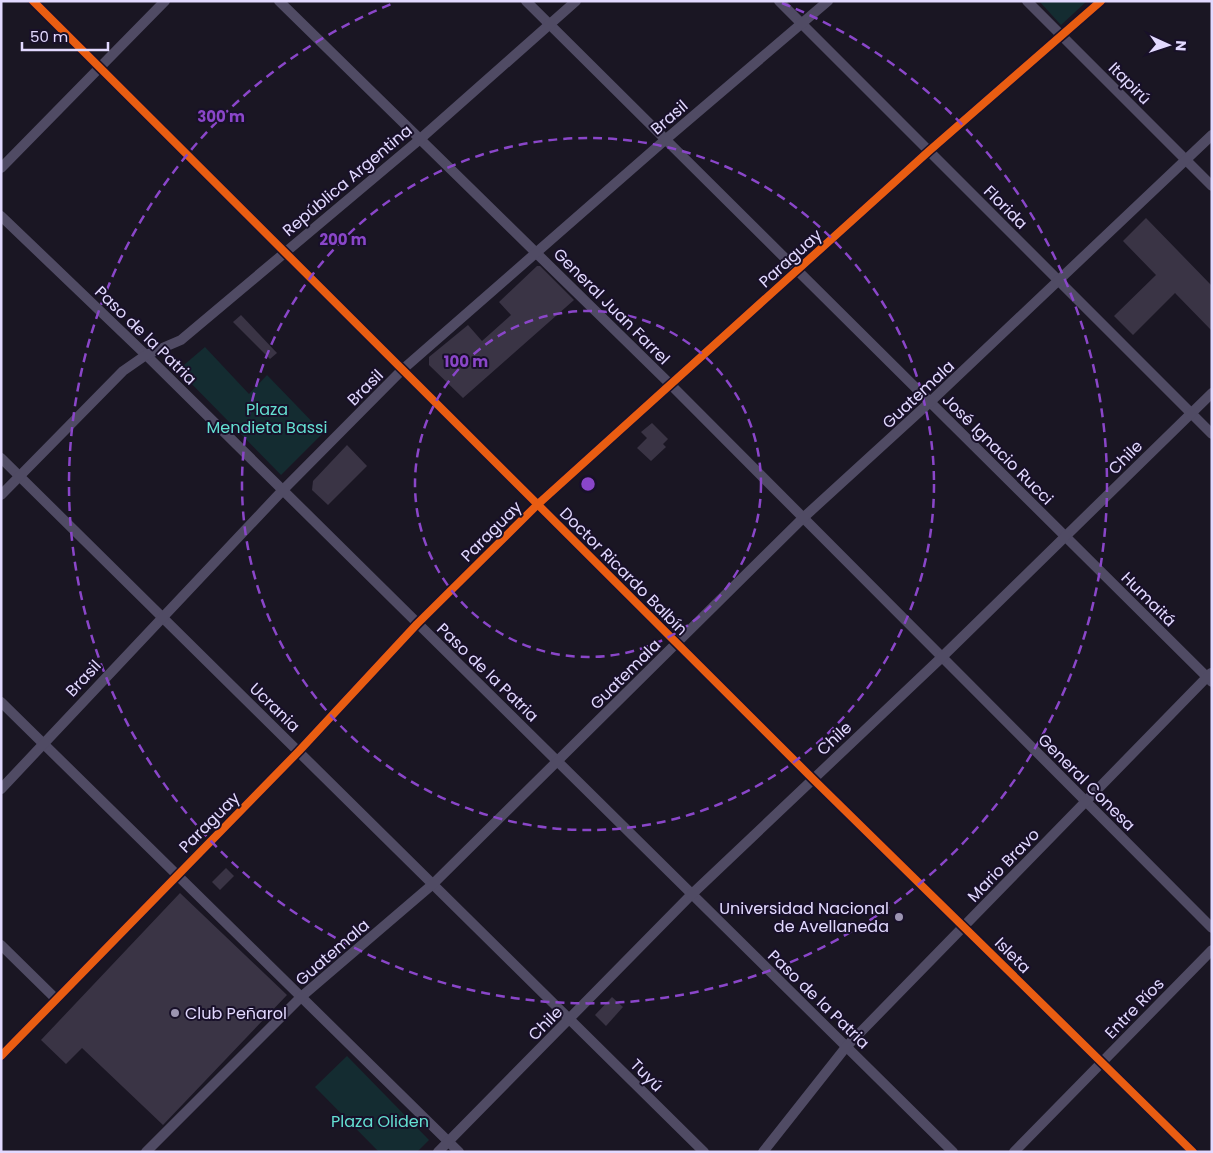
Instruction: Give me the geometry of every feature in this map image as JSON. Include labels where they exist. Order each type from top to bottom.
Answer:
[{"type":"street","name":"Doctor Ricardo Balbín","points":[[33,1],[813,779]]},
{"type":"street","points":[[1,168],[165,1]]},
{"type":"street","name":"General Juan Farrel","points":[[279,1],[670,384],[941,658]]},
{"type":"street","name":"José Ignacio Rucci","points":[[526,1],[1066,537]]},
{"type":"street","name":"República Argentina","points":[[1,495],[123,370],[146,355],[181,340],[419,140],[576,1]]},
{"type":"street","name":"Florida","points":[[779,1],[1212,434]]},
{"type":"street","name":"Brasil","points":[[1,789],[282,491],[402,370],[665,140],[828,1]]},
{"type":"street","name":"Itapirú","points":[[1027,1],[1212,186]]},
{"type":"street","name":"Paraguay","points":[[1,1056],[299,751],[418,624],[537,504],[929,151],[1102,1]]},
{"type":"street","name":"Guatemala","points":[[146,1152],[301,997],[433,884],[676,642],[804,518],[930,402],[1212,135]]},
{"type":"street","name":"Paso de la Patria","points":[[1,216],[146,355],[953,1152]]},
{"type":"street","name":"Chile","points":[[438,1152],[691,895],[941,658],[1212,393]]},
{"type":"street","name":"Ucrania","points":[[1,458],[570,1020]]},
{"type":"street","name":"Humaitá","points":[[1066,537],[1210,678]]},
{"type":"street","name":"General Conesa","points":[[941,658],[1212,928]]},
{"type":"street","name":"Mario Bravo","points":[[762,1152],[846,1047],[1085,802],[1210,678]]},
{"type":"street","points":[[1,702],[459,1152]]},
{"type":"street","name":"Isleta","points":[[813,779],[965,926],[1193,1152]]},
{"type":"street","points":[[1,945],[56,999]]},
{"type":"street","name":"Entre Ríos","points":[[1014,1152],[1212,950]]},
{"type":"street","name":"Tuyú","points":[[570,1020],[704,1152]]},
{"type":"green space","points":[[1039,1],[1087,1],[1061,25]]},
{"type":"green space","name":"Plaza Mendieta Bassi","points":[[205,347],[249,394],[267,375],[323,433],[281,475],[178,370]]},
{"type":"green space","name":"Plaza Oliden","points":[[347,1056],[429,1140],[417,1152],[379,1152],[315,1087]]},
{"type":"building","points":[[1146,218],[1212,286],[1212,331],[1175,293],[1133,335],[1114,316],[1156,275],[1123,241]]},
{"type":"building","points":[[537,266],[540,266],[574,300],[463,398],[429,365],[429,357],[468,325],[482,341],[511,315],[499,302]]},
{"type":"building","points":[[241,315],[277,353],[270,359],[233,322]]},
{"type":"building","points":[[652,423],[668,439],[663,444],[666,447],[651,461],[637,448],[647,438],[641,432]]},
{"type":"building","points":[[347,445],[367,466],[328,505],[312,490],[313,481]]},
{"type":"building","points":[[226,868],[234,876],[220,890],[212,882]]},
{"type":"building","name":"Club Peñarol","points":[[180,893],[287,995],[163,1125],[82,1048],[66,1064],[41,1040]]},
{"type":"building","points":[[612,997],[623,1007],[606,1026],[595,1015]]},
{"type":"cycle path","points":[[33,1],[813,779],[1193,1152]]},
{"type":"cycle path","points":[[1,1056],[299,751],[417,624],[537,505],[929,151],[1101,1]]},
{"type":"place","name":"Universidad Nacional de Avellaneda","points":[[899,917]]},
{"type":"place","name":"Club Peñarol","points":[[175,1013]]}]
